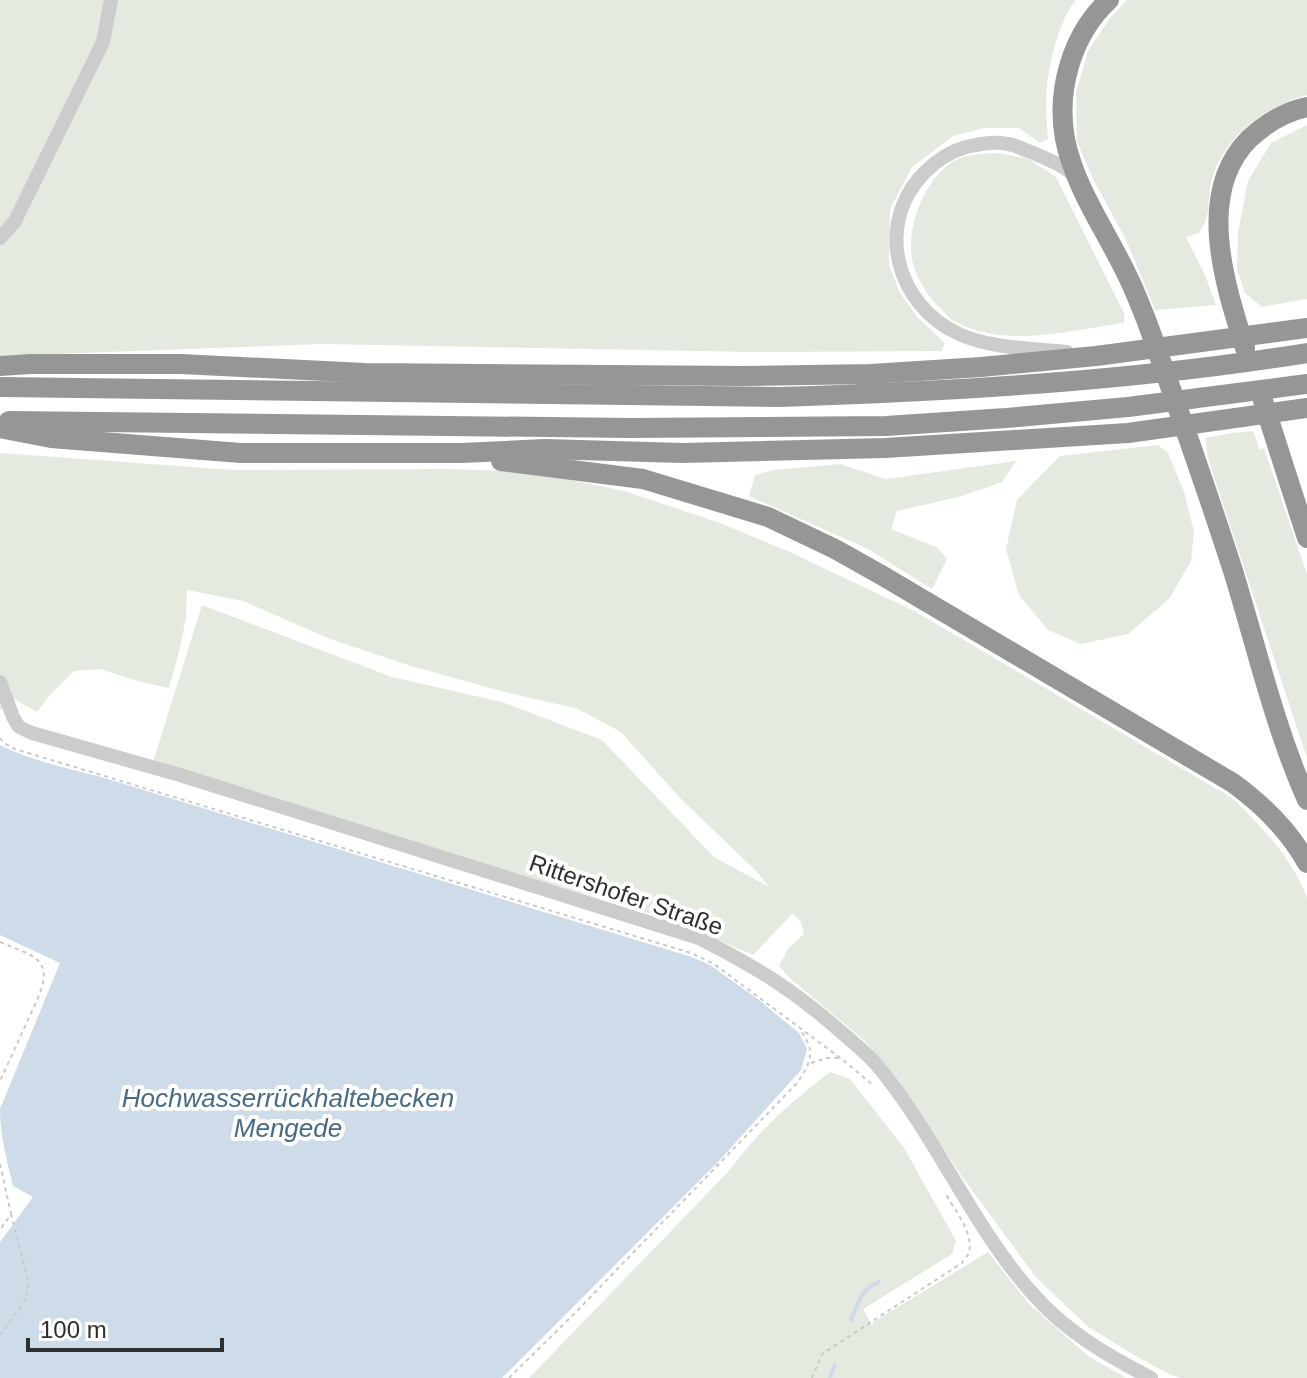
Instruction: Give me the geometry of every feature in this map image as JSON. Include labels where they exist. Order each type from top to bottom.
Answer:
[{"type":"highway","points":[[1109,0],[1088,24],[1066,74],[1063,106],[1065,137],[1087,199],[1129,277],[1146,319],[1234,574],[1284,742],[1307,800]]},
{"type":"highway","points":[[1307,107],[1275,117],[1243,145],[1231,161],[1225,177],[1218,222],[1233,308],[1307,538]]},
{"type":"highway","points":[[0,366],[181,364],[365,373],[744,376],[887,373],[1096,356],[1307,326]]},
{"type":"highway","points":[[0,387],[780,397],[1122,377],[1307,353]]},
{"type":"highway","points":[[0,421],[631,428],[886,426],[1128,407],[1307,384]]},
{"type":"highway","points":[[0,428],[51,438],[241,453],[462,453],[545,449],[682,453],[885,448],[1128,433],[1307,408]]},
{"type":"highway","points":[[462,453],[643,479],[768,517],[835,549],[1233,783],[1273,816],[1307,863]]},
{"type":"street","points":[[0,238],[15,221],[103,42],[111,0]]},
{"type":"street","points":[[1079,179],[1063,165],[1009,144],[982,143],[956,150],[936,161],[915,181],[903,202],[897,227],[897,253],[902,277],[920,305],[956,333],[975,340],[1096,356]]},
{"type":"street","name":"Rittershofer Straße","points":[[0,682],[19,727],[32,733],[180,775],[699,938],[749,963],[814,1008],[874,1061],[927,1134],[984,1230],[1049,1311],[1096,1348],[1151,1378]]},
{"type":"path","points":[[0,738],[15,749],[691,953],[714,964],[841,1058],[881,1092]]},
{"type":"path","points":[[0,942],[34,957],[45,972],[44,985],[0,1081]]},
{"type":"path","points":[[509,1378],[798,1082],[809,1063],[811,1050],[798,1027]]},
{"type":"path","points":[[809,1063],[841,1058]]},
{"type":"path","points":[[0,1164],[2,1187],[28,1281],[26,1299],[0,1335]]},
{"type":"path","points":[[812,1378],[822,1354],[962,1263],[969,1252],[966,1231],[939,1183]]},
{"type":"path","points":[[0,1230],[11,1214]]},
{"type":"shaded area","points":[[0,0],[1076,0],[1063,23],[1050,65],[1046,100],[1048,139],[1040,143],[1019,128],[984,128],[953,136],[912,167],[890,209],[889,265],[900,293],[918,318],[945,343],[942,351],[753,352],[323,344],[0,356]]},
{"type":"shaded area","points":[[1127,0],[1307,0],[1307,95],[1262,115],[1237,136],[1218,163],[1203,226],[1199,233],[1186,237],[1216,305],[1155,310],[1126,240],[1077,142],[1076,93],[1088,51],[1110,18]]},
{"type":"shaded area","points":[[1307,125],[1307,299],[1262,307],[1245,293],[1237,269],[1238,233],[1248,181],[1271,143]]},
{"type":"shaded area","points":[[999,153],[1029,159],[1056,177],[1124,313],[1124,323],[1061,333],[996,335],[953,321],[928,294],[917,275],[911,242],[917,211],[924,196],[941,171],[952,162],[969,155]]},
{"type":"shaded area","points":[[1253,431],[1260,450],[1264,448],[1307,574],[1307,758],[1209,462],[1205,438]]},
{"type":"shaded area","points":[[1158,445],[1168,453],[1184,492],[1194,532],[1191,561],[1169,599],[1128,634],[1081,644],[1048,630],[1019,595],[1006,549],[1017,500],[1060,456]]},
{"type":"shaded area","points":[[0,453],[234,470],[447,469],[532,472],[624,491],[720,523],[790,552],[916,612],[1232,798],[1285,857],[1307,898],[1307,1378],[1181,1378],[1134,1355],[1087,1326],[1035,1276],[963,1178],[893,1074],[866,1042],[779,966],[788,949],[804,934],[801,922],[793,913],[753,955],[672,920],[153,762],[202,605],[392,677],[502,702],[602,740],[714,857],[769,887],[681,799],[621,732],[578,709],[411,666],[330,639],[243,601],[187,590],[186,618],[169,688],[100,669],[74,671],[37,712],[14,699],[6,702],[0,711]]},
{"type":"shaded area","points":[[1016,461],[1002,482],[962,496],[897,511],[891,529],[938,548],[947,559],[932,589],[868,549],[749,496],[755,475],[773,470],[840,464],[886,479]]},
{"type":"shaded area","points":[[830,1072],[850,1079],[904,1148],[956,1241],[952,1254],[863,1309],[876,1332],[872,1323],[988,1252],[1029,1304],[1088,1356],[1126,1378],[529,1378],[728,1172],[763,1131]]},
{"type":"water","name":"Hochwasserrückhaltebecken Mengede","points":[[0,745],[37,760],[692,957],[710,965],[799,1033],[807,1049],[801,1070],[719,1161],[502,1378],[0,1378],[0,1242],[33,1197],[13,1186],[0,1109],[60,963],[0,935]]},
{"type":"waterway","points":[[851,1320],[864,1293],[879,1282]]},
{"type":"waterway","points":[[830,1378],[835,1365]]}]
